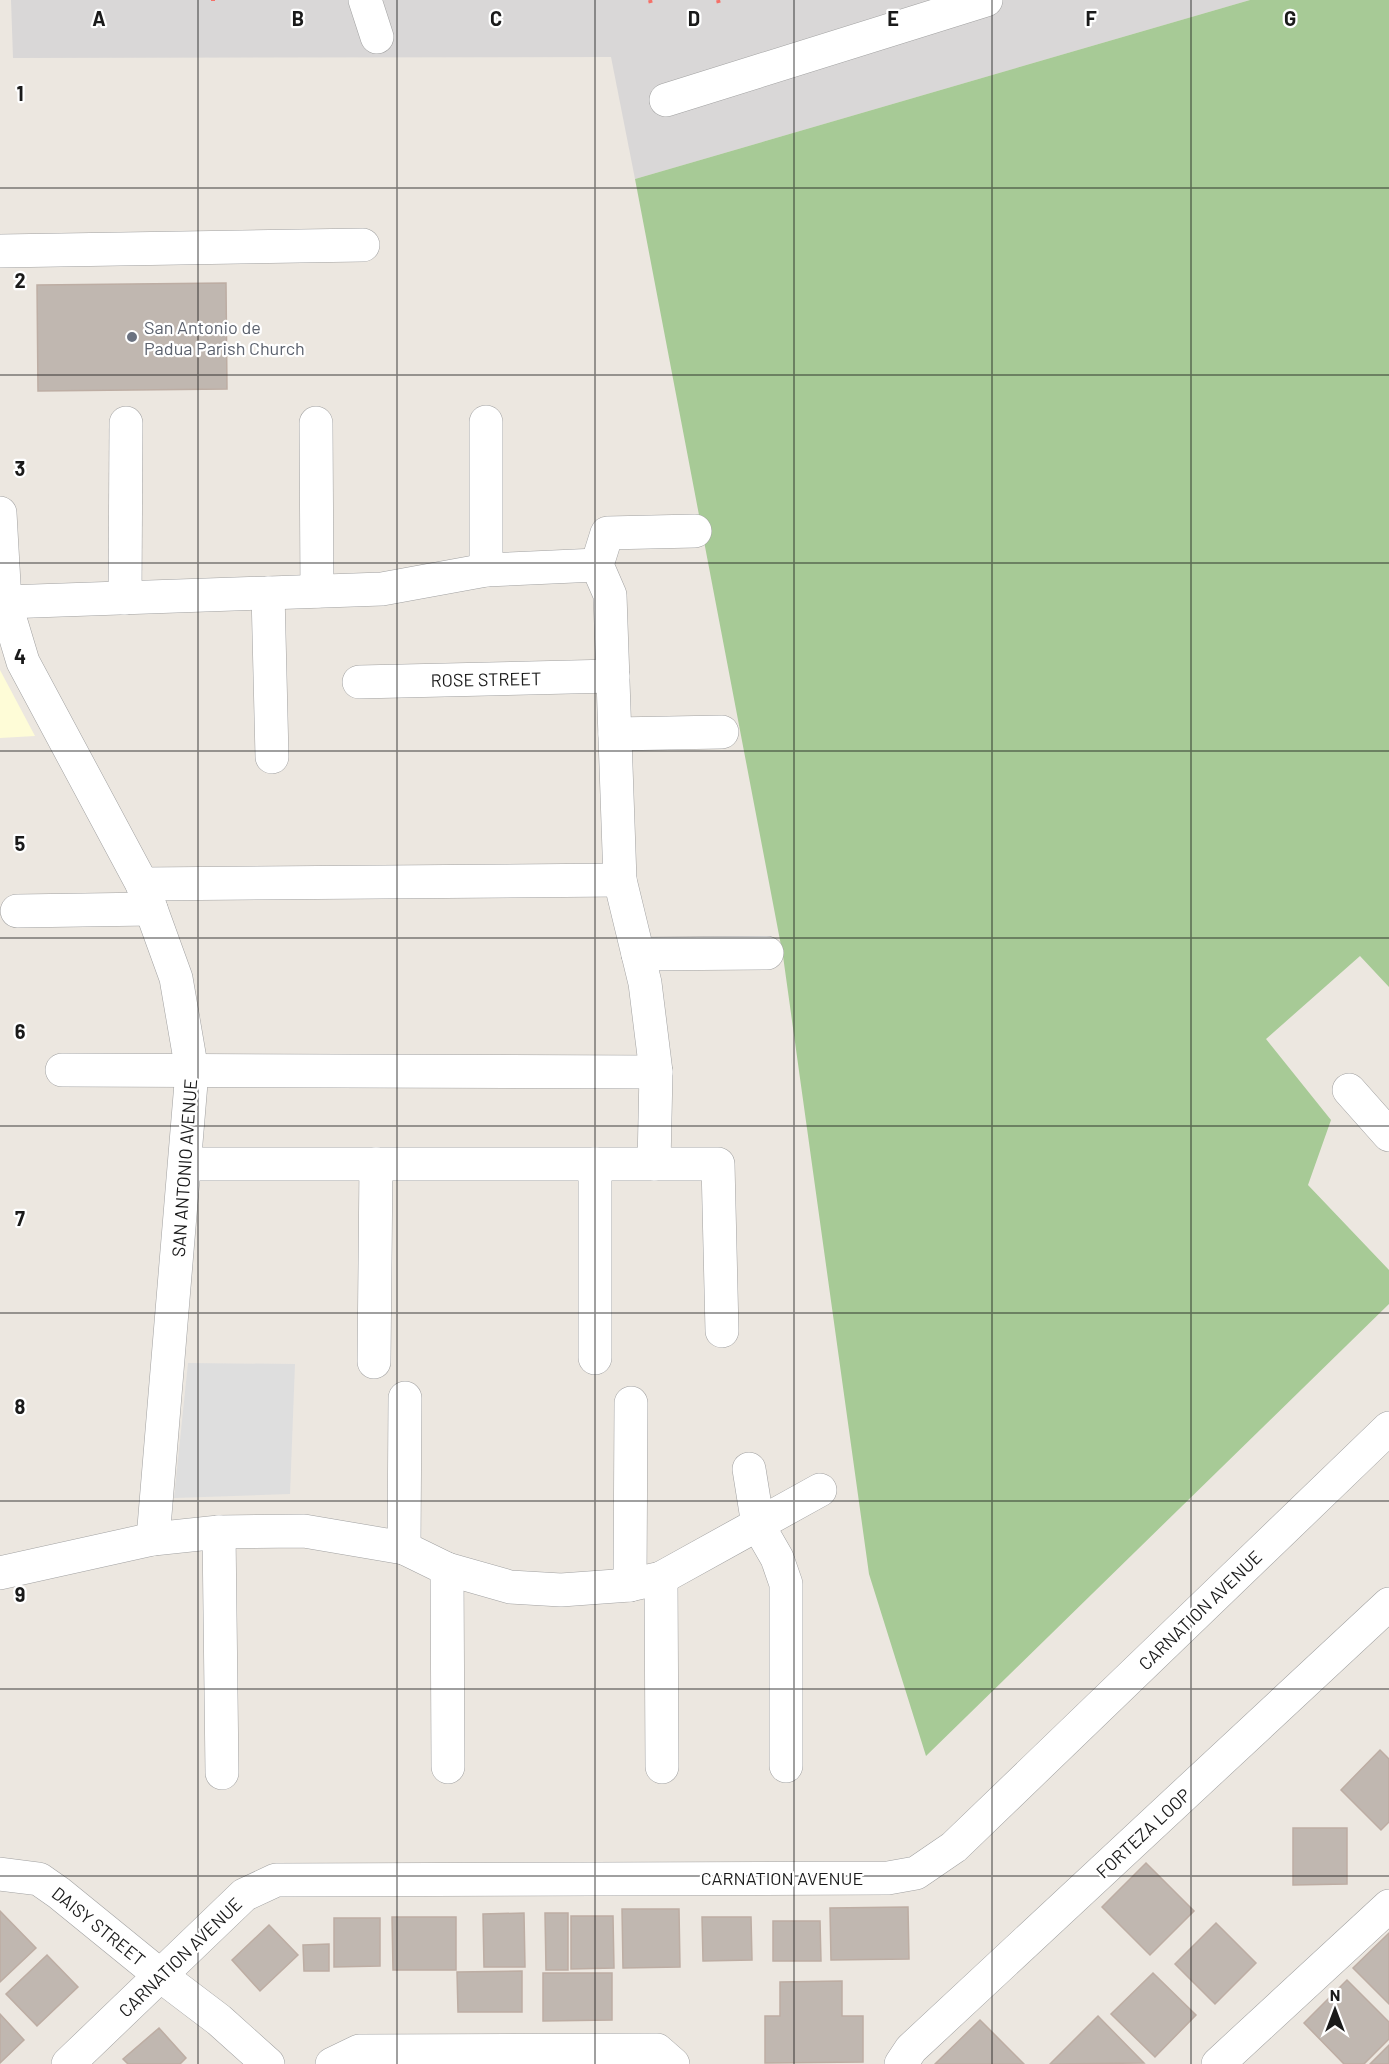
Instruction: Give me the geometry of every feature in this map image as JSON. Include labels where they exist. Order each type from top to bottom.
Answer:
[{"type":"street","points":[[365,0],[377,37]]},
{"type":"street","points":[[666,100],[986,0]]},
{"type":"street","points":[[0,251],[363,245]]},
{"type":"street","points":[[486,422],[486,570]]},
{"type":"street","points":[[125,598],[126,423]]},
{"type":"street","points":[[316,423],[317,591]]},
{"type":"street","name":"SAN ANTONIO AVENUE","points":[[0,513],[5,602],[23,662],[147,897],[176,978],[192,1071],[153,1539]]},
{"type":"street","points":[[654,1164],[656,1072],[645,983],[620,880],[610,595],[597,565],[607,533],[695,531]]},
{"type":"street","points":[[5,602],[382,590],[486,570],[597,565]]},
{"type":"street","points":[[268,593],[272,757]]},
{"type":"street","name":"ROSE STREET","points":[[359,682],[613,676]]},
{"type":"street","points":[[615,734],[722,732]]},
{"type":"street","points":[[17,911],[147,897],[620,880]]},
{"type":"street","points":[[638,954],[767,953]]},
{"type":"street","points":[[62,1070],[656,1072]]},
{"type":"street","points":[[1349,1090],[1389,1135]]},
{"type":"street","points":[[186,1164],[718,1164],[722,1331]]},
{"type":"street","points":[[374,1362],[376,1164]]},
{"type":"street","points":[[596,1164],[596,1358]]},
{"type":"street","points":[[405,1398],[405,1548]]},
{"type":"street","points":[[630,1585],[631,1403]]},
{"type":"street","name":"CARNATION AVENUE","points":[[68,2064],[243,1895],[276,1880],[888,1878],[916,1873],[954,1847],[1389,1428]]},
{"type":"street","points":[[749,1469],[758,1525],[777,1558],[786,1584],[786,1766]]},
{"type":"street","points":[[0,1573],[153,1539],[219,1532],[304,1531],[405,1548],[447,1569],[510,1587],[561,1590],[630,1585],[661,1578],[820,1490]]},
{"type":"street","points":[[219,1532],[222,1773]]},
{"type":"street","points":[[447,1569],[448,1767]]},
{"type":"street","points":[[661,1578],[662,1767]]},
{"type":"street","name":"FORTEZA LOOP","points":[[901,2064],[911,2049],[1389,1604]]},
{"type":"street","name":"DAISY STREET","points":[[0,1874],[39,1879],[219,2020],[268,2064]]},
{"type":"street","points":[[1218,2064],[1389,1906]]},
{"type":"street","points":[[332,2064],[359,2051],[493,2057],[665,2057]]},
{"type":"shaded area","points":[[11,0],[1250,0],[635,179],[611,57],[13,58]]},
{"type":"shaded area","points":[[0,670],[35,736],[0,738]]},
{"type":"shaded area","points":[[188,1363],[295,1364],[290,1494],[174,1498]]},
{"type":"green space","points":[[1250,0],[1389,0],[1389,987],[1360,956],[1266,1039],[1331,1120],[1308,1185],[1389,1270],[1389,1304],[926,1756],[869,1574],[783,956],[635,179]]},
{"type":"building","name":"San Antonio de Padua Parish Church","points":[[226,283],[227,389],[38,391],[37,285]]},
{"type":"building","points":[[1380,1750],[1389,1759],[1389,1822],[1381,1830],[1341,1790]]},
{"type":"building","points":[[1293,1828],[1347,1828],[1347,1884],[1293,1885]]},
{"type":"building","points":[[1146,1863],[1194,1911],[1150,1955],[1102,1907]]},
{"type":"building","points":[[908,1907],[909,1959],[831,1960],[830,1908]]},
{"type":"building","points":[[622,1909],[679,1909],[680,1967],[623,1968]]},
{"type":"building","points":[[0,1911],[36,1948],[0,1982]]},
{"type":"building","points":[[524,1913],[525,1967],[484,1967],[483,1914]]},
{"type":"building","points":[[545,1913],[568,1913],[568,1970],[546,1970]]},
{"type":"building","points":[[571,1916],[613,1916],[614,1968],[571,1969]]},
{"type":"building","points":[[392,1917],[456,1917],[456,1970],[393,1970]]},
{"type":"building","points":[[702,1917],[751,1917],[752,1960],[703,1961]]},
{"type":"building","points":[[334,1918],[380,1918],[380,1966],[334,1967]]},
{"type":"building","points":[[773,1921],[820,1921],[821,1961],[773,1961]]},
{"type":"building","points":[[1216,1923],[1256,1963],[1215,2004],[1175,1964]]},
{"type":"building","points":[[269,1925],[298,1955],[260,1991],[232,1960]]},
{"type":"building","points":[[1389,1933],[1389,2004],[1353,1968]]},
{"type":"building","points":[[329,1944],[329,1971],[304,1971],[303,1945]]},
{"type":"building","points":[[47,1955],[78,1987],[37,2026],[6,1994]]},
{"type":"building","points":[[522,1971],[522,2012],[458,2012],[457,1972]]},
{"type":"building","points":[[543,1973],[612,1973],[612,2020],[543,2021]]},
{"type":"building","points":[[1153,1973],[1196,2015],[1155,2057],[1111,2014]]},
{"type":"building","points":[[1347,1980],[1389,2022],[1389,2039],[1364,2064],[1344,2064],[1304,2023]]},
{"type":"building","points":[[842,1981],[842,2016],[863,2016],[863,2062],[765,2063],[765,2016],[780,2016],[780,1982]]},
{"type":"building","points":[[0,2014],[24,2040],[0,2063]]},
{"type":"building","points":[[1098,2016],[1144,2063],[1050,2064]]},
{"type":"building","points":[[980,2020],[1024,2064],[935,2064]]},
{"type":"building","points":[[159,2028],[186,2058],[180,2064],[128,2064],[123,2059]]},
{"type":"building","points":[[1389,2045],[1389,2064],[1370,2064]]},
{"type":"place","name":"San Antonio de Padua Parish Church","points":[[132,337]]}]
